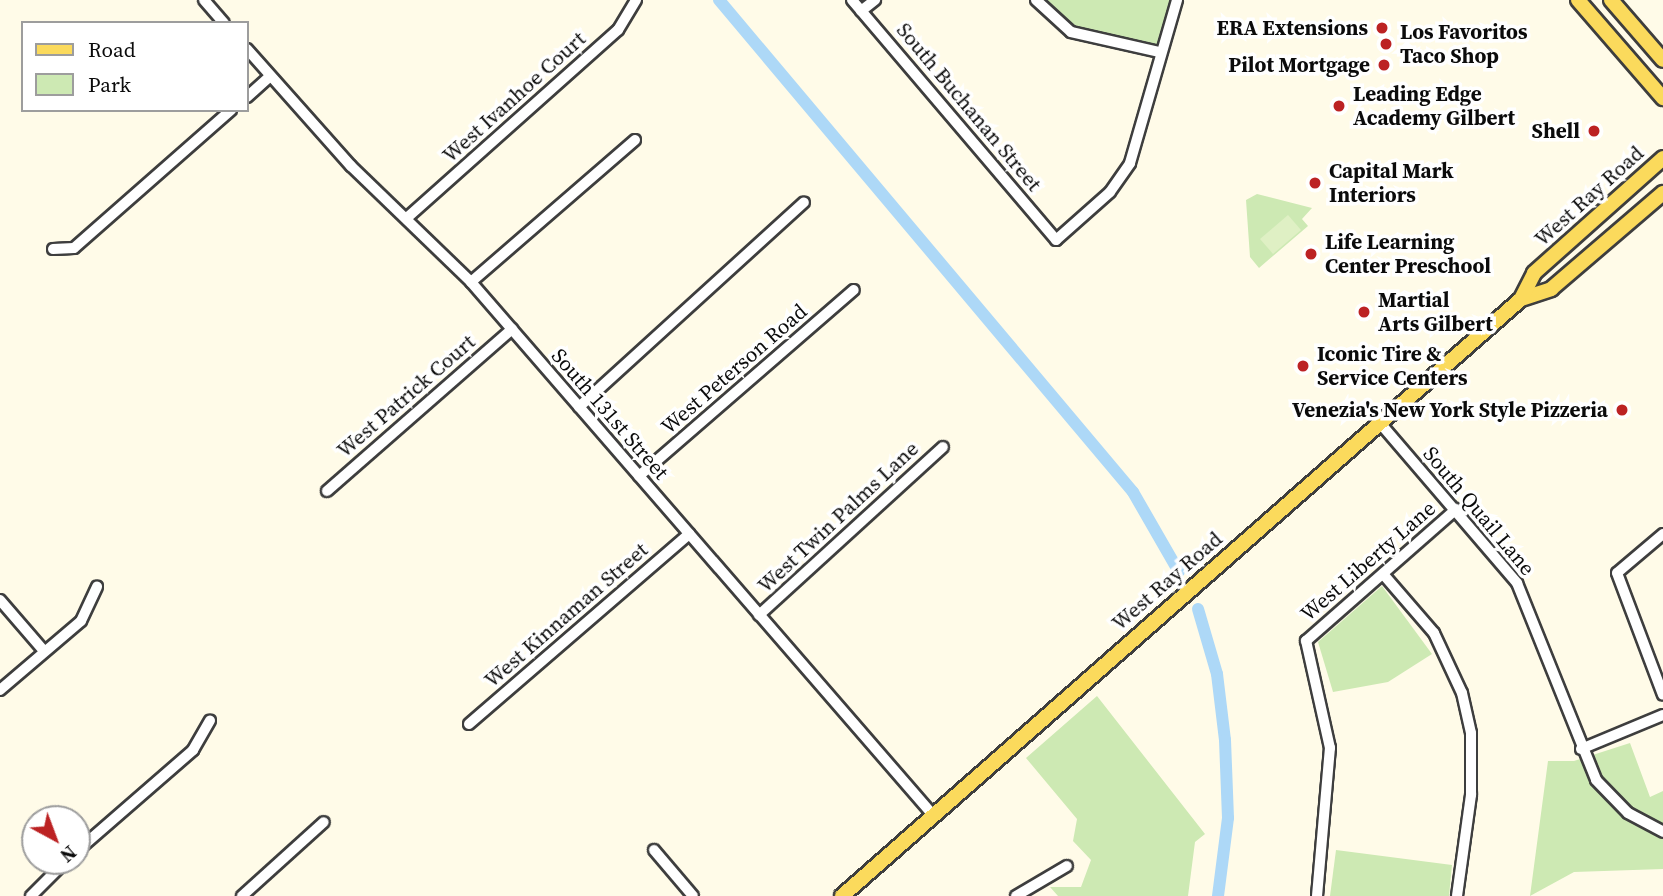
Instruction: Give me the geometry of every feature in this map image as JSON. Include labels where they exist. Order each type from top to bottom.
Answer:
[{"type":"main road","points":[[1578,0],[1663,98]]},
{"type":"main road","points":[[1611,0],[1663,60]]},
{"type":"main road","name":"West Ray Road","points":[[842,896],[1521,299],[1534,273],[1663,159]]},
{"type":"main road","name":"West Ray Road","points":[[1521,299],[1551,289],[1663,193]]},
{"type":"street","points":[[204,0],[222,21]]},
{"type":"street","name":"West Ivanhoe Court","points":[[409,216],[618,30],[636,0]]},
{"type":"street","name":"South Buchanan Street","points":[[852,0],[1056,240],[1110,192],[1130,163],[1160,52]]},
{"type":"street","points":[[861,11],[875,0]]},
{"type":"street","points":[[1037,0],[1072,32],[1160,52],[1177,0]]},
{"type":"street","name":"South 131st Street","points":[[248,50],[351,166],[409,216],[471,282],[933,815]]},
{"type":"street","points":[[248,96],[270,76]]},
{"type":"street","points":[[53,248],[74,248],[229,112]]},
{"type":"street","points":[[471,282],[635,140]]},
{"type":"street","points":[[579,407],[804,202]]},
{"type":"street","name":"West Peterson Road","points":[[639,477],[854,290]]},
{"type":"street","name":"West Patrick Court","points":[[327,491],[512,328]]},
{"type":"street","name":"South Quail Lane","points":[[1380,423],[1517,583],[1581,749],[1611,797],[1663,832]]},
{"type":"street","name":"West Twin Palms Lane","points":[[759,615],[943,447]]},
{"type":"street","name":"West Liberty Lane","points":[[1317,896],[1330,748],[1306,641],[1456,509]]},
{"type":"street","name":"West Kinnaman Street","points":[[469,724],[689,534]]},
{"type":"street","points":[[1663,534],[1618,573],[1663,695]]},
{"type":"street","points":[[1383,574],[1434,633],[1462,693],[1471,733],[1471,795],[1457,896]]},
{"type":"street","points":[[0,690],[80,621],[96,587]]},
{"type":"street","points":[[0,600],[44,651]]},
{"type":"street","points":[[1581,749],[1663,715]]},
{"type":"street","points":[[91,838],[193,750],[210,720]]},
{"type":"street","points":[[242,896],[324,822]]},
{"type":"street","points":[[654,850],[693,896]]},
{"type":"street","points":[[1016,896],[1067,866]]},
{"type":"street","points":[[31,896],[52,875]]},
{"type":"green space","points":[[1036,0],[1177,0],[1160,52],[1071,32]]},
{"type":"green space","points":[[1257,194],[1312,208],[1302,219],[1308,226],[1259,268],[1250,257],[1246,200]]},
{"type":"green space","points":[[1288,215],[1301,230],[1273,254],[1260,239]]},
{"type":"green space","points":[[1382,586],[1432,654],[1388,682],[1333,692],[1318,642]]},
{"type":"green space","points":[[1097,696],[1205,834],[1195,842],[1188,896],[1058,896],[1050,887],[1081,887],[1091,860],[1073,841],[1077,819],[1026,758]]},
{"type":"green space","points":[[1630,743],[1650,797],[1663,791],[1663,869],[1574,872],[1530,896],[1548,761],[1574,761]]},
{"type":"green space","points":[[1336,850],[1452,865],[1449,896],[1330,896]]},
{"type":"waterway","points":[[719,0],[1133,492],[1179,572]]},
{"type":"waterway","points":[[1198,609],[1217,674],[1225,740],[1228,818],[1218,896]]},
{"type":"place","name":"ERA Extensions","points":[[1382,28]]},
{"type":"place","name":"Los Favoritos Taco Shop","points":[[1386,44]]},
{"type":"place","name":"Pilot Mortgage","points":[[1384,65]]},
{"type":"place","name":"Leading Edge Academy Gilbert","points":[[1339,106]]},
{"type":"place","name":"Shell","points":[[1594,131]]},
{"type":"place","name":"Capital Mark Interiors","points":[[1315,183]]},
{"type":"place","name":"Life Learning Center Preschool","points":[[1311,254]]},
{"type":"place","name":"Martial Arts Gilbert","points":[[1364,312]]},
{"type":"place","name":"Iconic Tire & Service Centers","points":[[1303,366]]},
{"type":"place","name":"Venezia's New York Style Pizzeria","points":[[1622,410]]}]
